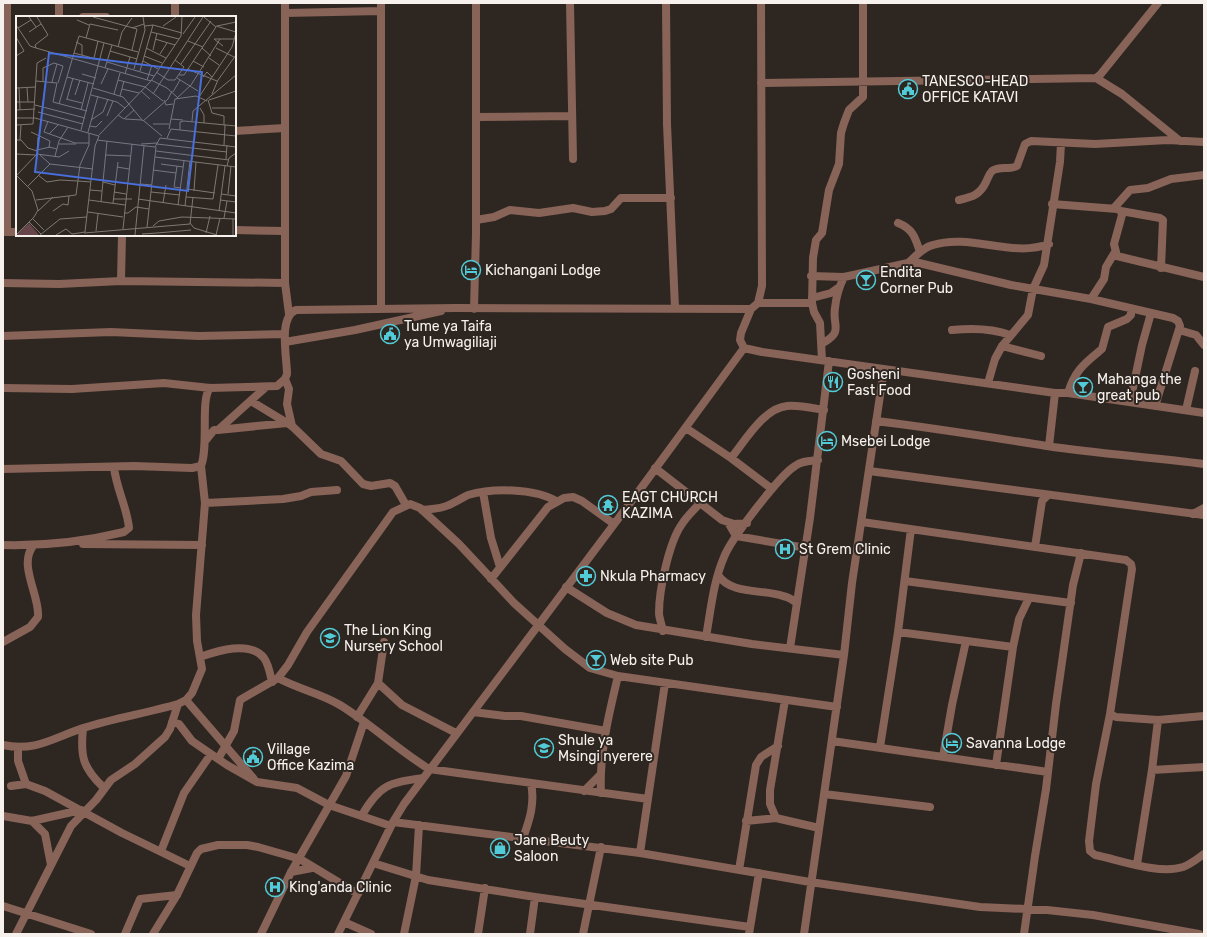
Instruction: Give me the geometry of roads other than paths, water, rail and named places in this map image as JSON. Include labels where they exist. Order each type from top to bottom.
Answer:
[{"type":"street","points":[[59,3],[59,16]]},
{"type":"street","points":[[175,3],[175,16]]},
{"type":"street","points":[[285,3],[286,128],[284,231],[285,283],[289,314],[285,324],[287,364],[285,379],[289,389],[287,409],[289,424]]},
{"type":"street","points":[[474,309],[476,220],[476,3]]},
{"type":"street","points":[[570,3],[573,159]]},
{"type":"street","points":[[666,3],[667,124],[675,308]]},
{"type":"street","points":[[744,348],[740,340],[741,333],[751,309],[758,302],[762,286],[760,3]]},
{"type":"street","points":[[790,648],[806,548],[824,410],[826,360],[820,323],[814,312],[812,301],[811,276],[816,240],[822,233],[829,190],[839,164],[841,133],[849,110],[863,97],[863,3]]},
{"type":"street","points":[[1096,78],[1158,3]]},
{"type":"street","points":[[285,13],[381,7],[381,308]]},
{"type":"street","points":[[5,8],[5,232],[16,232]]},
{"type":"street","points":[[761,83],[1096,78],[1122,94],[1181,141]]},
{"type":"street","points":[[476,117],[571,116]]},
{"type":"street","points":[[236,131],[286,128]]},
{"type":"street","points":[[959,200],[976,196],[983,188],[989,174],[996,169],[1012,168],[1016,166],[1026,144],[1030,141],[1114,144],[1130,141],[1204,142]]},
{"type":"street","points":[[988,383],[1002,346],[1028,315],[1032,289],[1044,265],[1049,244],[1052,204],[1060,162],[1061,143]]},
{"type":"street","points":[[1117,209],[1130,190],[1148,188],[1171,179],[1204,175]]},
{"type":"street","points":[[476,220],[494,217],[510,210],[539,213],[573,208],[601,211],[611,208],[621,198],[671,198]]},
{"type":"street","points":[[1052,204],[1117,209],[1160,218],[1163,220],[1161,268]]},
{"type":"street","points":[[1117,209],[1122,215],[1114,244],[1115,252],[1120,258],[1204,277]]},
{"type":"street","points":[[898,222],[908,227],[915,234],[920,252]]},
{"type":"street","points":[[236,230],[284,231]]},
{"type":"street","points":[[121,282],[122,236]]},
{"type":"street","points":[[908,263],[920,252],[932,245],[953,242],[974,242],[1010,248],[1027,249],[1038,248],[1049,244]]},
{"type":"street","points":[[1091,298],[1104,279],[1106,267],[1115,252]]},
{"type":"street","points":[[811,276],[844,277],[908,263],[919,263],[1032,289],[1091,298],[1131,309],[1173,318],[1180,323],[1179,330],[1155,406]]},
{"type":"street","points":[[823,343],[830,339],[835,333],[837,324],[834,310],[838,288],[844,277]]},
{"type":"street","points":[[3,283],[285,283]]},
{"type":"street","points":[[758,302],[812,301],[831,293],[838,288]]},
{"type":"street","points":[[289,314],[296,310],[381,308],[751,309]]},
{"type":"street","points":[[3,336],[111,332],[285,338],[362,328],[456,308]]},
{"type":"street","points":[[1068,393],[1073,378],[1090,359],[1102,349],[1108,327],[1127,319],[1131,315],[1131,309]]},
{"type":"street","points":[[1130,402],[1151,313]]},
{"type":"street","points":[[952,330],[978,328],[999,331],[1010,335]]},
{"type":"street","points":[[1179,330],[1196,335],[1204,345]]},
{"type":"street","points":[[1002,346],[1041,356]]},
{"type":"street","points":[[744,348],[762,352],[1055,393],[1068,393],[1204,413]]},
{"type":"street","points":[[338,934],[392,824],[429,769],[538,626],[744,348]]},
{"type":"street","points":[[805,934],[810,882],[837,707],[852,583],[884,368]]},
{"type":"street","points":[[1186,410],[1195,371]]},
{"type":"street","points":[[3,388],[72,389],[164,383],[210,388],[266,387],[277,386],[285,379]]},
{"type":"street","points":[[218,430],[266,387]]},
{"type":"street","points":[[16,934],[71,826],[82,811],[96,800],[104,788],[120,773],[136,764],[155,747],[170,729],[182,702],[192,693],[201,675],[202,669],[197,641],[196,615],[205,503],[202,466],[206,440],[206,401],[210,388]]},
{"type":"street","points":[[1049,446],[1055,393]]},
{"type":"street","points":[[251,401],[289,424],[317,451],[341,461],[363,484],[371,486],[390,484],[395,486],[406,505]]},
{"type":"street","points":[[731,458],[764,417],[772,410],[779,407],[796,406],[824,410]]},
{"type":"street","points":[[876,421],[960,431],[1049,446],[1204,464]]},
{"type":"street","points":[[206,440],[214,430],[289,424]]},
{"type":"street","points":[[686,428],[731,458],[772,489]]},
{"type":"street","points":[[706,637],[713,590],[725,555],[736,536],[772,489],[793,467],[799,463],[818,460]]},
{"type":"street","points":[[3,469],[114,467],[192,468],[202,466]]},
{"type":"street","points":[[114,467],[116,484],[124,501],[132,545]]},
{"type":"street","points":[[655,468],[729,524],[736,536]]},
{"type":"street","points":[[869,471],[1047,496],[1204,515]]},
{"type":"street","points":[[764,483],[766,498]]},
{"type":"street","points":[[205,503],[283,499],[301,496],[311,492],[337,490]]},
{"type":"street","points":[[422,510],[446,506],[467,496],[483,492],[527,492],[544,495],[556,501]]},
{"type":"street","points":[[483,492],[488,523],[500,567]]},
{"type":"street","points":[[1035,547],[1042,501],[1047,496]]},
{"type":"street","points":[[491,579],[541,516],[556,501],[573,497],[582,500],[614,524]]},
{"type":"street","points":[[663,630],[659,614],[665,573],[675,537],[682,523],[700,503]]},
{"type":"street","points":[[161,852],[184,793],[225,746],[235,726],[240,700],[275,680],[307,632],[393,512],[406,505],[415,505],[422,510],[459,544],[491,579],[538,626],[590,668],[618,676],[837,707]]},
{"type":"street","points":[[1193,514],[1204,508]]},
{"type":"street","points":[[862,522],[1126,560],[1132,566],[1110,714],[1096,784],[1090,849],[1095,854],[1158,869],[1177,868],[1188,865],[1204,854]]},
{"type":"street","points":[[729,524],[746,523]]},
{"type":"street","points":[[72,543],[124,532],[129,528]]},
{"type":"street","points":[[880,747],[898,632],[911,529]]},
{"type":"street","points":[[736,536],[806,548]]},
{"type":"street","points":[[3,545],[33,546],[72,543],[202,546]]},
{"type":"street","points":[[3,642],[30,627],[38,618],[37,598],[29,578],[28,558],[33,546]]},
{"type":"street","points":[[1024,934],[1026,910],[1048,772],[1056,704],[1071,603],[1081,553]]},
{"type":"street","points":[[718,575],[724,582],[733,586],[783,596],[797,603]]},
{"type":"street","points":[[905,581],[1071,603]]},
{"type":"street","points":[[713,590],[733,586]]},
{"type":"street","points":[[566,587],[622,621],[650,628],[844,655]]},
{"type":"street","points":[[783,596],[800,587]]},
{"type":"street","points":[[996,765],[1013,647],[1019,619],[1029,598]]},
{"type":"street","points":[[650,628],[659,614]]},
{"type":"street","points":[[898,632],[1013,647]]},
{"type":"street","points":[[944,757],[952,705],[966,641]]},
{"type":"street","points":[[357,717],[378,683],[384,642]]},
{"type":"street","points":[[200,657],[230,648],[252,651],[263,657],[275,680],[338,704],[408,756],[429,769],[648,799]]},
{"type":"street","points":[[608,674],[614,693]]},
{"type":"street","points":[[601,792],[600,775],[606,732],[618,676]]},
{"type":"street","points":[[378,683],[402,705],[456,733]]},
{"type":"street","points":[[640,853],[665,683]]},
{"type":"street","points":[[776,818],[769,798],[785,700]]},
{"type":"street","points":[[3,745],[18,748],[38,746],[83,728],[182,702]]},
{"type":"street","points":[[182,702],[242,763],[257,782]]},
{"type":"street","points":[[473,712],[505,716],[521,716],[606,732]]},
{"type":"street","points":[[1110,714],[1116,717],[1158,720],[1204,716]]},
{"type":"street","points":[[1137,864],[1152,770],[1158,720]]},
{"type":"street","points":[[172,722],[179,724],[192,741],[214,757],[257,782],[297,788],[329,805],[392,824],[419,825],[601,847],[810,882],[980,907],[1047,910],[1093,915],[1199,934]]},
{"type":"street","points":[[261,934],[291,872],[300,859],[351,766],[364,722]]},
{"type":"street","points":[[83,728],[81,752],[87,770],[104,788]]},
{"type":"street","points":[[72,732],[82,741]]},
{"type":"street","points":[[832,741],[1048,772]]},
{"type":"street","points":[[739,870],[756,765],[761,757],[778,746]]},
{"type":"street","points":[[18,748],[18,762],[26,784]]},
{"type":"street","points":[[1152,770],[1204,767]]},
{"type":"street","points":[[584,791],[600,775]]},
{"type":"street","points":[[362,815],[372,798],[387,786],[401,781],[423,778]]},
{"type":"street","points":[[523,838],[532,809],[533,795],[531,783]]},
{"type":"street","points":[[11,786],[26,784],[46,791],[190,866]]},
{"type":"street","points":[[824,794],[930,807]]},
{"type":"street","points":[[3,816],[32,821],[82,811]]},
{"type":"street","points":[[746,821],[776,818],[819,828]]},
{"type":"street","points":[[32,821],[45,834],[51,865]]},
{"type":"street","points":[[404,934],[416,876],[419,825]]},
{"type":"street","points":[[153,934],[177,895],[190,866],[201,849],[218,845],[247,845],[300,859],[312,868],[358,894]]},
{"type":"street","points":[[583,934],[601,847]]},
{"type":"street","points":[[373,863],[428,880],[749,930],[759,873]]},
{"type":"street","points":[[291,872],[312,868]]},
{"type":"street","points":[[478,934],[485,888]]},
{"type":"street","points":[[125,934],[140,899],[177,895]]},
{"type":"street","points":[[530,934],[535,897]]},
{"type":"street","points":[[3,906],[91,934]]},
{"type":"street","points":[[344,922],[371,934]]},
{"type":"place","name":"TANESCO-HEAD OFFICE KATAVI","points":[[908,89]]},
{"type":"place","name":"Kichangani Lodge","points":[[471,270]]},
{"type":"place","name":"Endita Corner Pub","points":[[866,280]]},
{"type":"place","name":"Tume ya Taifa ya Umwagiliaji","points":[[390,334]]},
{"type":"place","name":"Gosheni Fast Food","points":[[833,382]]},
{"type":"place","name":"Mahanga the great pub","points":[[1083,387]]},
{"type":"place","name":"Msebei Lodge","points":[[827,441]]},
{"type":"place","name":"EAGT CHURCH KAZIMA","points":[[608,505]]},
{"type":"place","name":"St Grem Clinic","points":[[785,549]]},
{"type":"place","name":"Nkula Pharmacy","points":[[586,576]]},
{"type":"place","name":"The Lion King Nursery School","points":[[330,638]]},
{"type":"place","name":"Web site Pub","points":[[596,660]]},
{"type":"place","name":"Savanna Lodge","points":[[952,743]]},
{"type":"place","name":"Shule ya Msingi nyerere","points":[[544,748]]},
{"type":"place","name":"Village Office Kazima","points":[[253,757]]},
{"type":"place","name":"Jane Beuty Saloon","points":[[500,848]]},
{"type":"place","name":"King'anda Clinic","points":[[275,887]]}]
